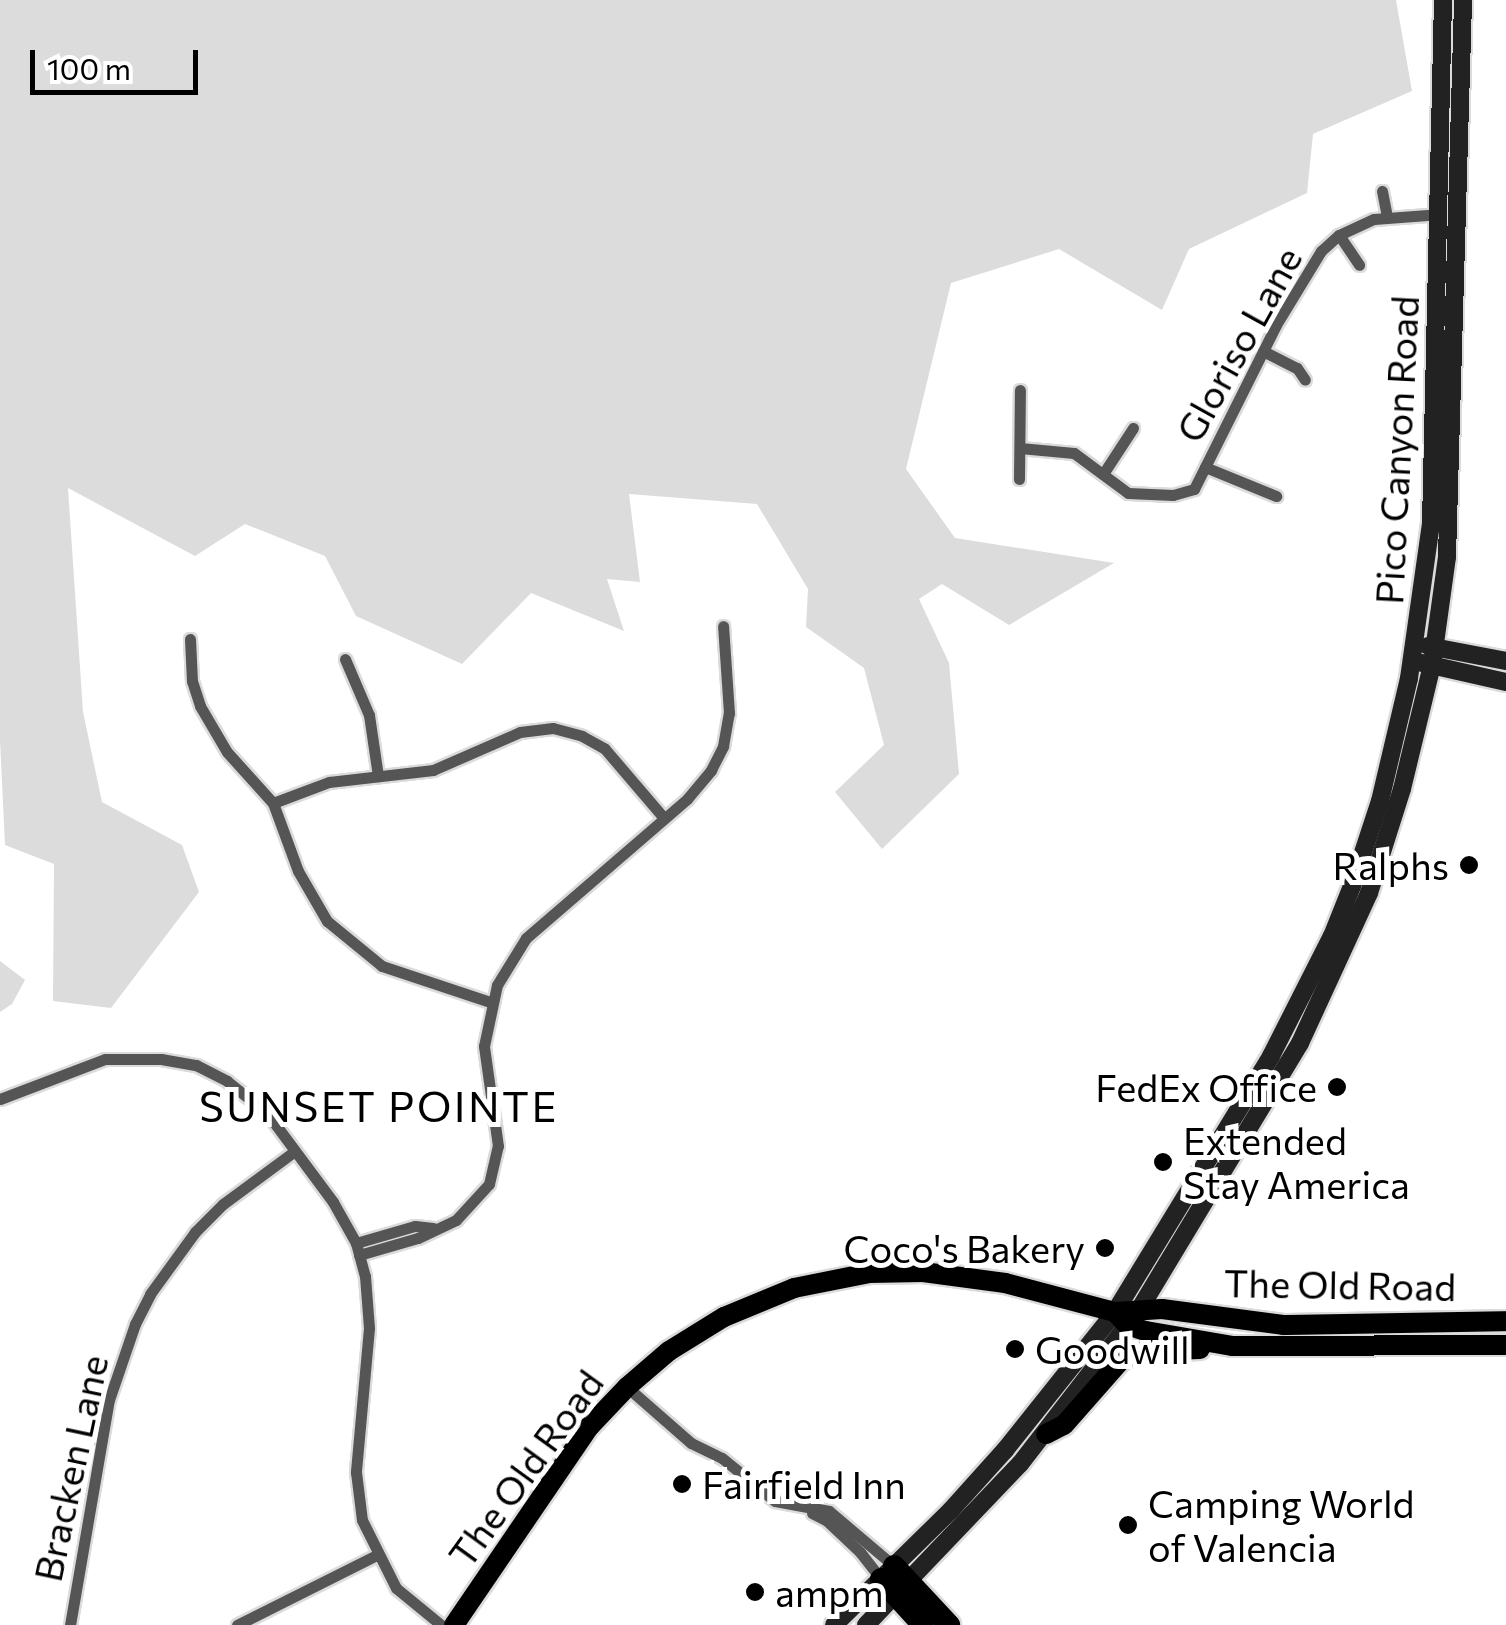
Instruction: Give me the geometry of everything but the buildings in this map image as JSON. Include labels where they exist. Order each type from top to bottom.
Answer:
[{"type":"highway","points":[[896,1581],[923,1625]]},
{"type":"highway","points":[[896,1581],[948,1625]]},
{"type":"main road","name":"Pico Canyon Road","points":[[834,1625],[896,1581],[1046,1434],[1250,1130],[1342,960],[1402,789],[1434,656],[1451,515],[1450,214],[1443,0]]},
{"type":"main road","name":"Pico Canyon Road","points":[[866,1625],[896,1581],[1006,1450],[1127,1316],[1271,1056],[1332,936],[1380,801],[1414,653],[1432,524],[1463,0]]},
{"type":"main road","points":[[1414,653],[1506,661]]},
{"type":"main road","points":[[1434,656],[1506,682]]},
{"type":"main road","name":"The Old Road","points":[[454,1625],[590,1426],[626,1387],[669,1351],[724,1318],[782,1292],[844,1277],[951,1274],[1232,1346],[1506,1345]]},
{"type":"main road","name":"The Old Road","points":[[1127,1316],[1162,1309],[1282,1325],[1506,1321]]},
{"type":"main road","points":[[1046,1434],[1064,1425],[1122,1359],[1145,1351],[1232,1346]]},
{"type":"street","points":[[1382,191],[1387,216]]},
{"type":"street","name":"Gloriso Lane","points":[[1103,474],[1114,485],[1134,494],[1173,495],[1194,490],[1315,257],[1340,235],[1387,216],[1450,214]]},
{"type":"street","points":[[1340,235],[1359,264]]},
{"type":"street","points":[[1263,351],[1297,368],[1304,380]]},
{"type":"street","points":[[1019,480],[1020,390]]},
{"type":"street","points":[[1020,448],[1074,452],[1103,474],[1133,428]]},
{"type":"street","points":[[1205,467],[1276,496]]},
{"type":"street","points":[[357,1249],[415,1226],[433,1228],[456,1220],[478,1200],[497,1156],[498,1134],[484,1070],[490,1002],[526,938],[702,783],[723,746],[729,713],[723,626]]},
{"type":"street","points":[[190,639],[192,682],[200,706],[227,752],[272,804],[310,896],[352,945],[396,972],[490,1002]]},
{"type":"street","points":[[345,659],[369,715],[378,776]]},
{"type":"street","points":[[272,804],[309,787],[432,770],[520,732],[553,728],[582,736],[605,749],[664,818]]},
{"type":"street","points":[[0,1099],[105,1059],[161,1059],[196,1065],[227,1081],[267,1113],[357,1249],[369,1328],[357,1497],[376,1555],[396,1588],[441,1625]]},
{"type":"street","name":"Bracken Lane","points":[[70,1625],[109,1400],[121,1360],[150,1294],[223,1204],[295,1150]]},
{"type":"street","points":[[626,1387],[691,1443],[722,1458],[774,1501],[826,1520],[896,1581]]},
{"type":"street","points":[[237,1625],[376,1555]]},
{"type":"shaded area","points":[[0,0],[1396,0],[1412,91],[1313,134],[1307,193],[1189,249],[1162,310],[1059,249],[951,283],[906,469],[955,538],[1114,563],[1009,625],[942,584],[919,599],[949,663],[959,774],[882,849],[835,792],[884,745],[864,668],[806,627],[808,589],[757,504],[629,494],[640,582],[607,579],[624,631],[531,593],[462,664],[356,616],[325,556],[245,524],[195,556],[68,488],[83,712],[102,802],[182,845],[199,892],[111,1008],[53,1001],[54,864],[5,845],[0,740]]},
{"type":"shaded area","points":[[0,961],[25,980],[12,1004],[0,1012]]},
{"type":"place","name":"Ralphs","points":[[1469,865]]},
{"type":"place","name":"FedEx Office","points":[[1337,1087]]},
{"type":"place","name":"Extended Stay America","points":[[1163,1162]]},
{"type":"place","name":"Coco's Bakery","points":[[1105,1248]]},
{"type":"place","name":"Goodwill","points":[[1015,1349]]},
{"type":"place","name":"Fairfield Inn","points":[[682,1484]]},
{"type":"place","name":"Camping World of Valencia","points":[[1128,1525]]},
{"type":"place","name":"ampm","points":[[755,1592]]},
{"type":"district","name":"SUNSET POINTE","points":[[379,1105]]}]
